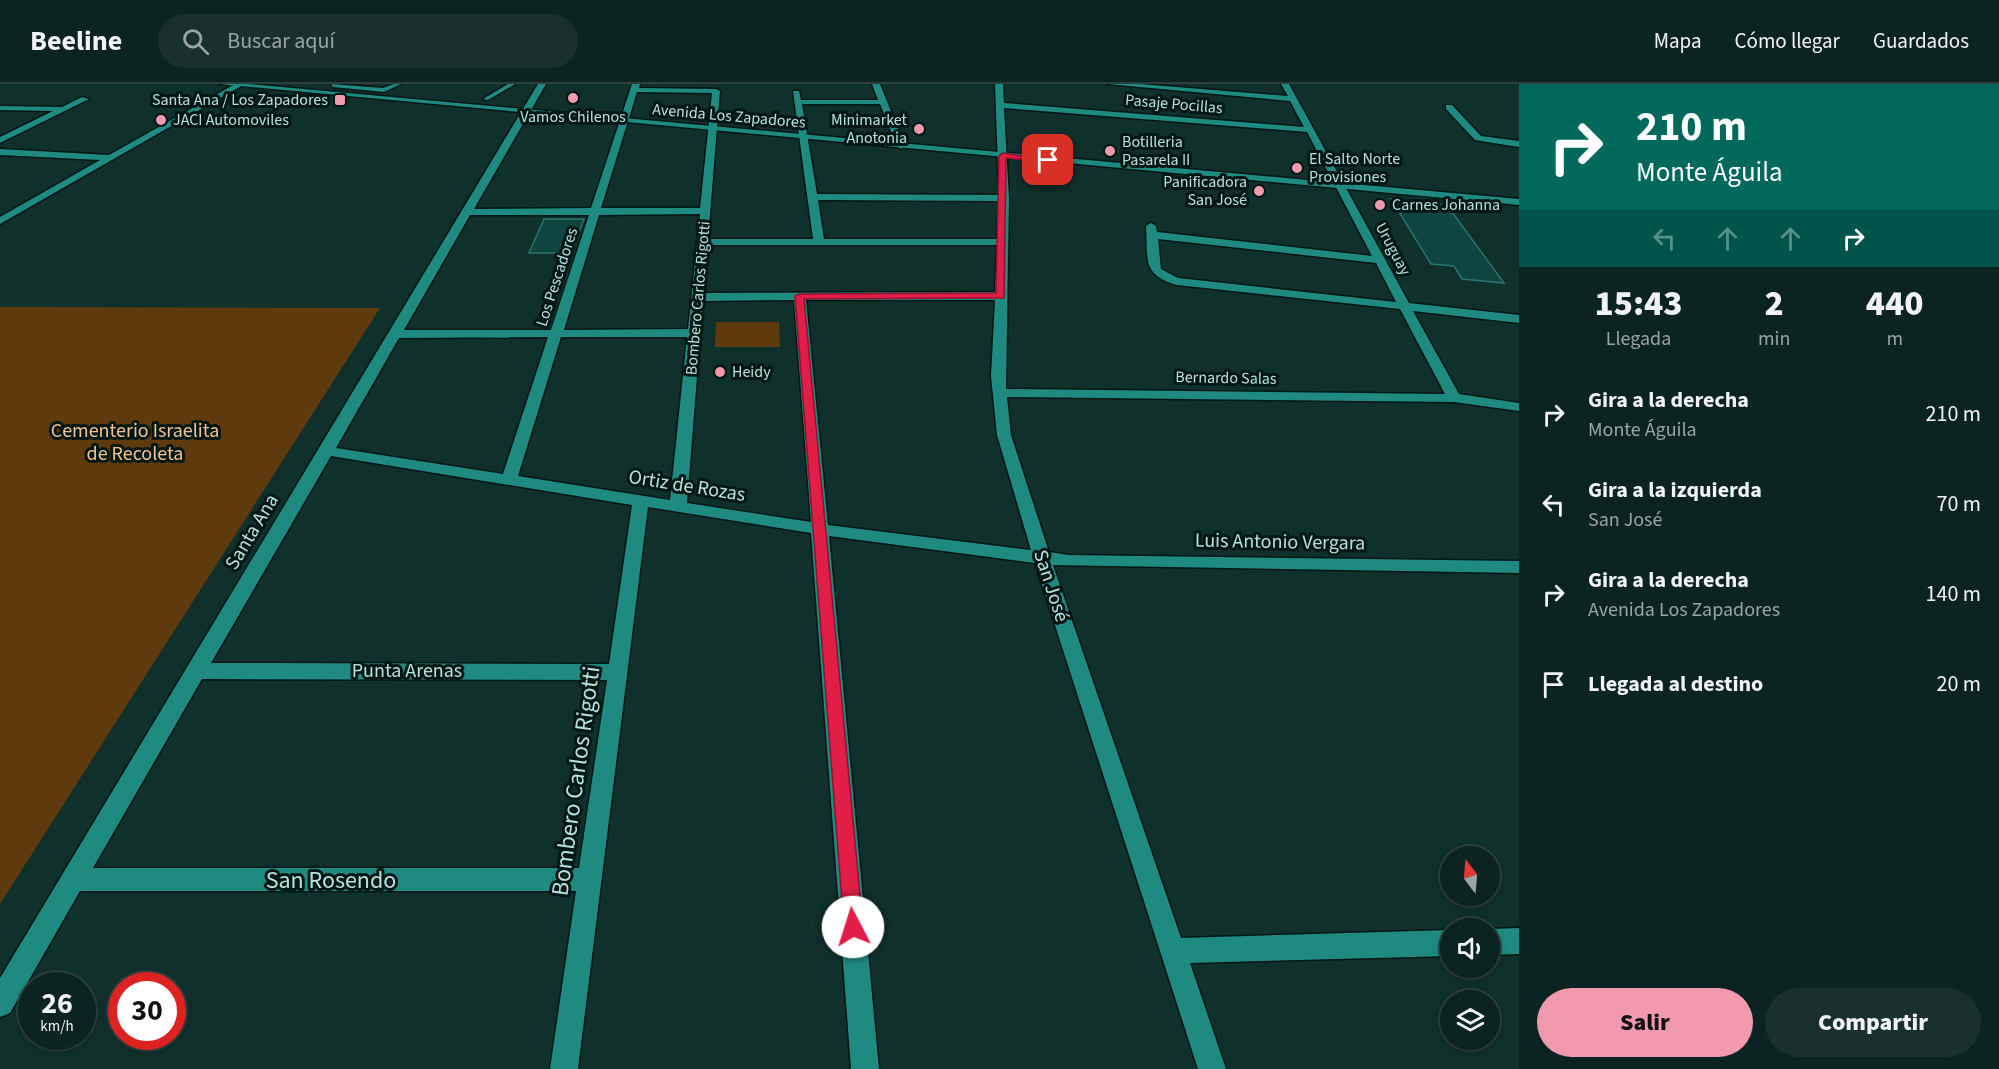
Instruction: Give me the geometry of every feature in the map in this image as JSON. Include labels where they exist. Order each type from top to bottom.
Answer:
[{"type":"street","name":"Avenida Los Zapadores","points":[[223,84],[1519,202]]},
{"type":"street","name":"Santa Ana","points":[[0,1003],[542,84]]},
{"type":"street","points":[[876,84],[901,146]]},
{"type":"street","name":"San José","points":[[999,84],[1004,198],[999,393],[1005,435],[1041,558],[1212,1069]]},
{"type":"street","points":[[1112,84],[1292,99]]},
{"type":"street","name":"Uruguay","points":[[1285,84],[1454,398]]},
{"type":"street","points":[[0,221],[239,86]]},
{"type":"street","name":"Bombero Carlos Rigotti","points":[[635,87],[716,91],[678,507]]},
{"type":"street","name":"Los Pescadores","points":[[509,480],[635,87]]},
{"type":"street","points":[[819,242],[797,98],[883,102]]},
{"type":"street","points":[[0,140],[86,99]]},
{"type":"street","name":"Pasaje Pocillas","points":[[1000,105],[1310,130]]},
{"type":"street","points":[[1449,107],[1478,138],[1519,144]]},
{"type":"street","points":[[0,108],[64,109]]},
{"type":"street","points":[[0,152],[111,158]]},
{"type":"street","points":[[812,197],[1004,198]]},
{"type":"street","points":[[0,208],[21,210]]},
{"type":"street","points":[[467,212],[705,211]]},
{"type":"street","points":[[1380,260],[1152,230],[1155,270],[1169,279],[1519,319]]},
{"type":"street","points":[[702,242],[1002,242]]},
{"type":"street","points":[[800,296],[865,1069]]},
{"type":"street","points":[[698,297],[1000,296]]},
{"type":"street","points":[[396,334],[694,333]]},
{"type":"street","name":"Bernardo Salas","points":[[999,393],[1454,398],[1519,407]]},
{"type":"street","name":"Ortiz de Rozas","points":[[326,452],[819,529],[1041,558]]},
{"type":"street","name":"Bombero Carlos Rigotti","points":[[564,1069],[641,500]]},
{"type":"street","name":"Luis Antonio Vergara","points":[[1041,558],[1095,562],[1519,567]]},
{"type":"street","name":"Punta Arenas","points":[[196,671],[618,672]]},
{"type":"street","name":"San Rosendo","points":[[73,879],[590,880]]},
{"type":"street","points":[[1500,942],[1519,941]]},
{"type":"street","points":[[1172,951],[1440,943]]},
{"type":"lane","points":[[316,93],[334,85],[384,90],[398,84]]},
{"type":"lane","points":[[486,99],[512,84]]},
{"type":"green space","name":"Cementerio Israelita de Recoleta","points":[[0,307],[380,308],[0,904]]},
{"type":"green space","points":[[716,322],[779,322],[780,347],[715,347]]},
{"type":"building","points":[[1391,199],[1440,204],[1442,207],[1449,208],[1504,283],[1462,279],[1454,266],[1431,264]]},
{"type":"building","points":[[544,219],[584,219],[571,253],[529,253]]},
{"type":"place","name":"Vamos Chilenos","points":[[573,98]]},
{"type":"place","name":"Santa Ana / Los Zapadores","points":[[340,100]]},
{"type":"place","name":"JACI Automoviles","points":[[161,120]]},
{"type":"place","name":"Minimarket Anotonia","points":[[919,129]]},
{"type":"place","name":"Botilleria Pasarela II","points":[[1110,151]]},
{"type":"place","name":"El Salto Norte Provisiones","points":[[1297,168]]},
{"type":"place","name":"Panificadora San José","points":[[1259,191]]},
{"type":"place","name":"Carnes Johanna","points":[[1380,205]]},
{"type":"place","name":"Heidy","points":[[720,372]]},
{"type":"route","points":[[853,927],[800,296],[1000,296],[1004,198],[1003,156],[1048,160]]}]
